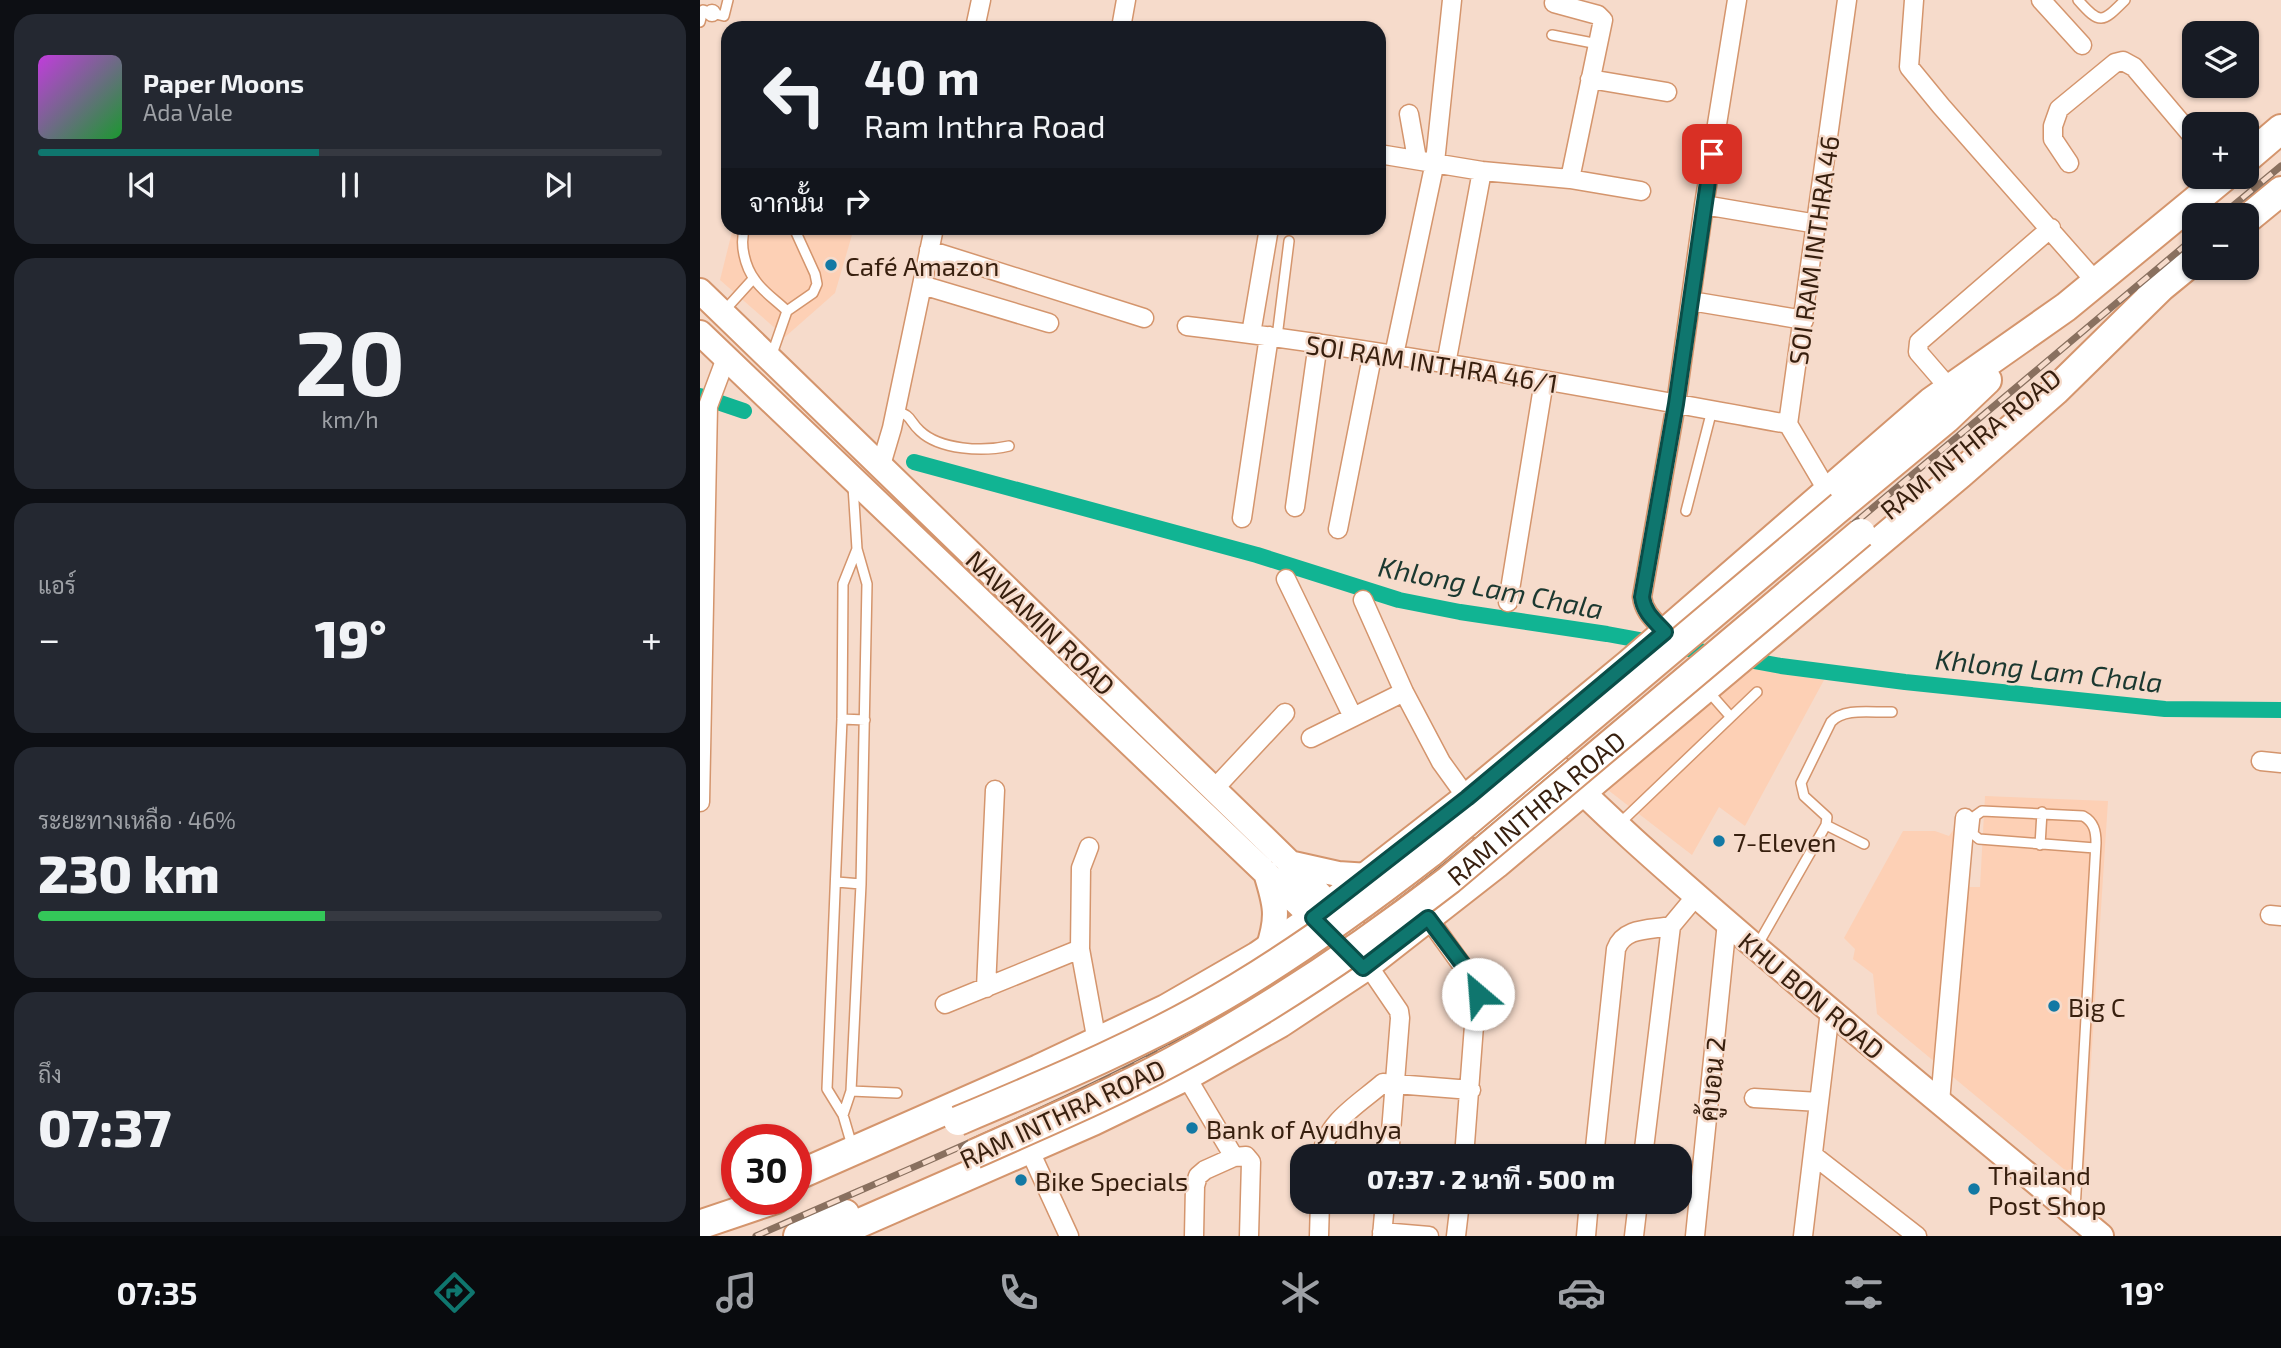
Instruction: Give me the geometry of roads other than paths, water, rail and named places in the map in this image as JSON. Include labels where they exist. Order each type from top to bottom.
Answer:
[{"type":"main road","points":[[2259,148],[2281,129]]},
{"type":"main road","name":"RAM INTHRA ROAD","points":[[812,1184],[1073,1072],[1182,1018],[1237,988],[1354,911],[1430,853],[1834,498],[1950,389],[2066,306],[2209,189]]},
{"type":"main road","points":[[2259,209],[2281,191]]},
{"type":"main road","name":"RAM INTHRA ROAD","points":[[798,1236],[1104,1096],[1202,1046],[1388,927],[1449,880],[1861,533],[2182,270]]},
{"type":"main road","name":"RAM INTHRA ROAD","points":[[830,1236],[867,1229],[1186,1076],[1280,1023],[1369,963],[1582,794],[2011,431],[2163,285]]},
{"type":"main road","name":"NAWAMIN ROAD","points":[[700,291],[1289,862],[1322,911],[1369,963]]},
{"type":"main road","name":"RAM INTHRA ROAD","points":[[812,1168],[1097,1042],[1177,1003],[1263,953],[1369,876],[1467,798],[1662,635],[1834,498],[1946,418],[2066,306]]},
{"type":"main road","name":"NAWAMIN ROAD","points":[[700,333],[1266,872],[1322,911]]},
{"type":"main road","points":[[1620,671],[1611,696],[1619,719],[1636,732],[1653,732]]},
{"type":"main road","name":"KHU BON ROAD","points":[[1533,742],[1582,794],[1696,896],[2101,1236]]},
{"type":"main road","points":[[1430,826],[1479,825],[1490,820],[1550,773],[1562,773]]},
{"type":"main road","points":[[1398,852],[1392,883],[1398,896],[1408,904],[1434,913]]},
{"type":"main road","points":[[1289,862],[1338,874],[1369,876]]},
{"type":"main road","points":[[1266,872],[1276,905],[1273,934],[1263,953],[1285,974],[1289,985],[1289,1000],[1280,1023]]},
{"type":"main road","points":[[703,1225],[721,1215]]},
{"type":"main road","points":[[703,1225],[731,1215]]},
{"type":"street","points":[[976,21],[981,0]]},
{"type":"street","points":[[1122,21],[1126,0]]},
{"type":"street","points":[[1394,355],[1452,0]]},
{"type":"street","points":[[1662,635],[1643,605],[1642,597],[1676,404],[1737,0]]},
{"type":"street","name":"SOI RAM INTHRA 46","points":[[1788,424],[1847,0]]},
{"type":"street","points":[[1914,0],[1909,66],[2096,282]]},
{"type":"street","points":[[2041,0],[2082,45]]},
{"type":"street","points":[[1554,3],[1598,15],[1604,20],[1570,179]]},
{"type":"street","points":[[2069,163],[2053,139],[2053,126],[2059,108],[2115,63],[2123,61],[2134,67],[2182,124]]},
{"type":"street","points":[[1590,79],[1667,92]]},
{"type":"street","points":[[1409,114],[1426,160]]},
{"type":"street","points":[[1386,155],[1482,171],[1570,179],[1641,191]]},
{"type":"street","points":[[1446,364],[1482,171]]},
{"type":"street","points":[[1704,205],[1817,224]]},
{"type":"street","points":[[1950,389],[1918,352],[1919,342],[2051,228]]},
{"type":"street","points":[[881,465],[896,411],[932,235]]},
{"type":"street","points":[[1242,518],[1266,336],[1269,235]]},
{"type":"street","points":[[929,250],[1144,318]]},
{"type":"street","points":[[922,285],[1049,323]]},
{"type":"street","points":[[1691,301],[1804,320]]},
{"type":"street","name":"SOI RAM INTHRA 46/1","points":[[1187,326],[1394,355],[1788,424]]},
{"type":"street","points":[[1295,508],[1318,343]]},
{"type":"street","points":[[1338,529],[1373,352]]},
{"type":"street","points":[[700,802],[707,408],[726,358]]},
{"type":"street","points":[[1508,602],[1544,381]]},
{"type":"street","points":[[1788,424],[1834,498]]},
{"type":"street","points":[[1286,579],[1353,717]]},
{"type":"street","points":[[1363,600],[1404,692],[1441,762],[1467,798]]},
{"type":"street","points":[[1311,738],[1404,692]]},
{"type":"street","points":[[1213,789],[1285,713]]},
{"type":"street","points":[[2261,761],[2281,763]]},
{"type":"street","points":[[986,988],[995,790]]},
{"type":"street","points":[[1940,1102],[1965,818]]},
{"type":"street","points":[[1089,847],[1081,868],[1080,948],[1097,1042]]},
{"type":"street","points":[[1645,1144],[1671,926],[1696,896]]},
{"type":"street","points":[[1434,913],[1477,986],[1465,1144]]},
{"type":"street","name":"คู้บอน 2","points":[[1695,1236],[1727,922]]},
{"type":"street","points":[[1595,1144],[1619,940],[1627,933],[1671,926]]},
{"type":"street","points":[[945,1004],[1080,948]]},
{"type":"street","points":[[1369,963],[1399,1011],[1389,1144]]},
{"type":"street","points":[[1803,1236],[1830,1011]]},
{"type":"street","points":[[1186,1076],[1234,1157]]},
{"type":"street","points":[[1325,1144],[1327,1134],[1333,1126],[1383,1083],[1471,1090]]},
{"type":"street","points":[[1755,1098],[1819,1102]]},
{"type":"street","points":[[1029,1149],[1069,1236]]},
{"type":"street","points":[[1814,1155],[1917,1236]]},
{"type":"street","points":[[1194,1236],[1195,1186],[1198,1176],[1234,1157],[1246,1156],[1251,1162],[1249,1236]]},
{"type":"street","points":[[1319,1236],[1320,1214]]},
{"type":"street","points":[[1384,1214],[1382,1234],[1429,1236]]},
{"type":"street","points":[[1456,1236],[1459,1214]]},
{"type":"street","points":[[1586,1236],[1588,1214]]},
{"type":"street","points":[[1634,1236],[1637,1214]]},
{"type":"lane","points":[[700,22],[703,10],[724,16],[728,0]]},
{"type":"lane","points":[[2078,0],[2093,17],[2099,19],[2106,18],[2125,0]]},
{"type":"lane","points":[[1552,35],[1599,45]]},
{"type":"lane","points":[[742,235],[743,250],[753,279],[787,311]]},
{"type":"lane","points":[[770,358],[787,311],[813,293],[817,284],[797,235]]},
{"type":"lane","points":[[1266,336],[1289,241]]},
{"type":"lane","points":[[723,313],[753,279]]},
{"type":"lane","points":[[896,411],[911,417],[921,433],[952,446],[985,451],[1009,446]]},
{"type":"lane","points":[[1686,511],[1712,411]]},
{"type":"lane","points":[[843,1115],[851,1091],[861,884],[865,720],[867,584],[857,549],[853,480]]},
{"type":"lane","points":[[854,1150],[843,1115],[827,1089],[837,882],[843,584],[857,549]]},
{"type":"lane","points":[[1712,683],[1730,716]]},
{"type":"lane","points":[[1617,826],[1757,692]]},
{"type":"lane","points":[[1756,947],[1826,825],[1827,817],[1804,796],[1801,783],[1831,722],[1844,713],[1892,712]]},
{"type":"lane","points":[[842,719],[865,720]]},
{"type":"lane","points":[[2074,1214],[2095,848],[2095,831],[2083,816],[1981,811],[1974,818],[1973,834],[1979,839],[2095,848]]},
{"type":"lane","points":[[2040,845],[2042,813]]},
{"type":"lane","points":[[1826,825],[1864,844]]},
{"type":"lane","points":[[837,882],[861,884]]},
{"type":"lane","points":[[851,1091],[897,1093]]},
{"type":"waterway","name":"Khlong Lam Chala","points":[[700,396],[744,411]]},
{"type":"waterway","name":"Khlong Lam Chala","points":[[914,462],[1257,555],[1399,600],[1460,612],[1607,634],[1781,666],[1905,682],[2165,709],[2281,710]]},
{"type":"railway","points":[[2236,203],[2281,166]]},
{"type":"railway","points":[[756,1236],[994,1132],[1170,1047],[1259,997],[1352,937],[1470,846],[2182,248]]},
{"type":"place","name":"Café Amazon","points":[[831,265]]},
{"type":"place","name":"7-Eleven","points":[[1719,841]]},
{"type":"place","name":"Big C","points":[[2054,1006]]},
{"type":"place","name":"Bank of Ayudhya","points":[[1192,1128]]},
{"type":"place","name":"Bike Specials","points":[[1021,1180]]},
{"type":"place","name":"Thailand Post Shop","points":[[1974,1189]]}]
